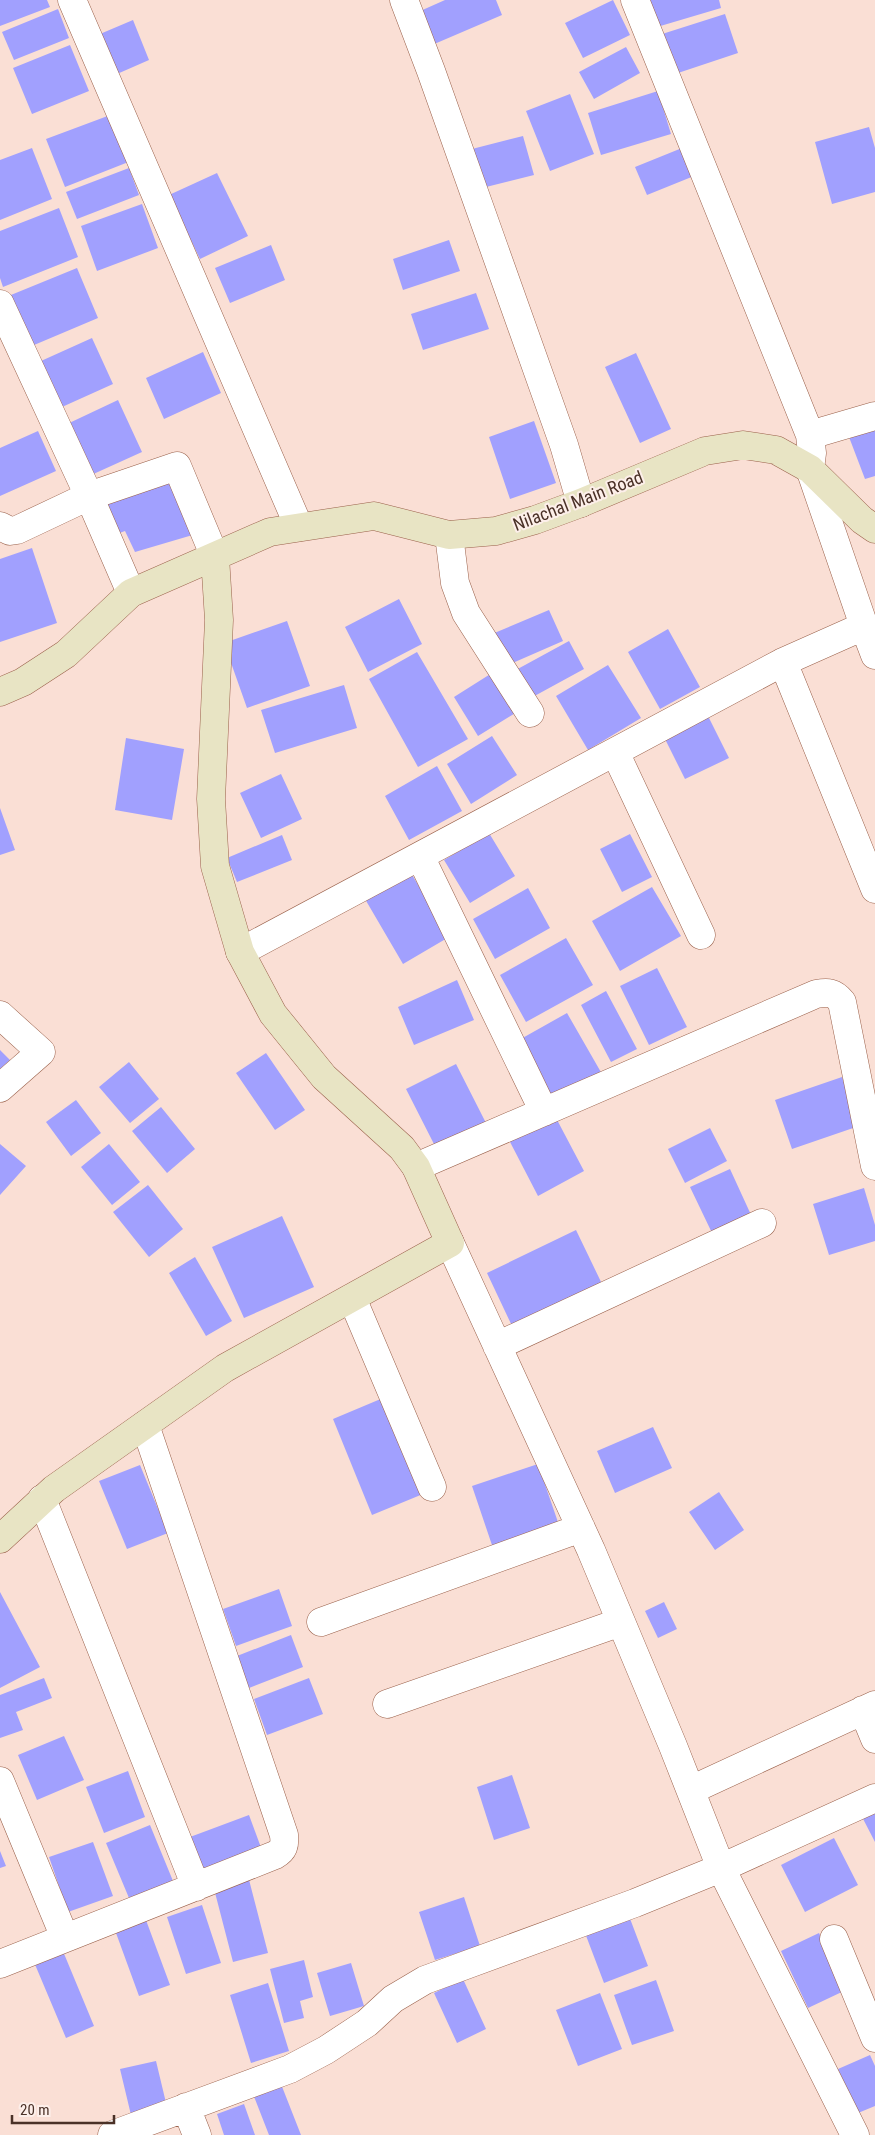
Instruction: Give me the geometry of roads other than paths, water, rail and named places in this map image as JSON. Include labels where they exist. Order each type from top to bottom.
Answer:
[{"type":"street","points":[[72,0],[299,527]]},
{"type":"street","points":[[404,0],[564,445],[581,503]]},
{"type":"street","points":[[635,0],[810,435],[812,453],[810,469],[875,656]]},
{"type":"street","points":[[0,304],[89,496],[131,593]]},
{"type":"street","points":[[810,435],[875,416]]},
{"type":"street","name":"Nilachal Main Road","points":[[0,692],[23,682],[66,654],[131,593],[270,532],[374,516],[449,535],[496,531],[535,520],[581,503],[705,451],[743,445],[776,450],[810,469],[862,520],[875,529]]},
{"type":"street","points":[[0,526],[10,531],[17,530],[89,496],[177,466],[215,557],[219,620],[212,800],[215,866],[240,952],[273,1014],[324,1077],[402,1148],[416,1168],[581,1528],[622,1622],[721,1868],[855,2135]]},
{"type":"street","points":[[449,535],[455,583],[466,613],[530,713]]},
{"type":"street","points":[[240,952],[783,662],[864,626]]},
{"type":"street","points":[[783,662],[875,889]]},
{"type":"street","points":[[615,752],[701,935]]},
{"type":"street","points":[[420,856],[544,1112]]},
{"type":"street","points":[[416,1168],[783,1008],[816,994],[827,992],[836,995],[842,1002],[875,1166]]},
{"type":"street","points":[[0,1014],[41,1052],[0,1088]]},
{"type":"street","points":[[497,1346],[762,1223]]},
{"type":"street","points":[[0,1539],[54,1489],[225,1368],[450,1243]]},
{"type":"street","points":[[352,1298],[432,1487]]},
{"type":"street","points":[[0,1964],[275,1855],[282,1851],[285,1844],[284,1835],[145,1425]]},
{"type":"street","points":[[42,1499],[196,1887]]},
{"type":"street","points":[[321,1622],[581,1528]]},
{"type":"street","points":[[387,1704],[622,1622]]},
{"type":"street","points":[[691,1790],[869,1707],[875,1739]]},
{"type":"street","points":[[0,1781],[65,1938]]},
{"type":"street","points":[[112,2135],[290,2069],[326,2050],[367,2023],[393,2000],[425,1980],[635,1903],[721,1868],[875,1798]]},
{"type":"street","points":[[834,1939],[875,2038]]},
{"type":"street","points":[[186,2107],[197,2135]]}]
